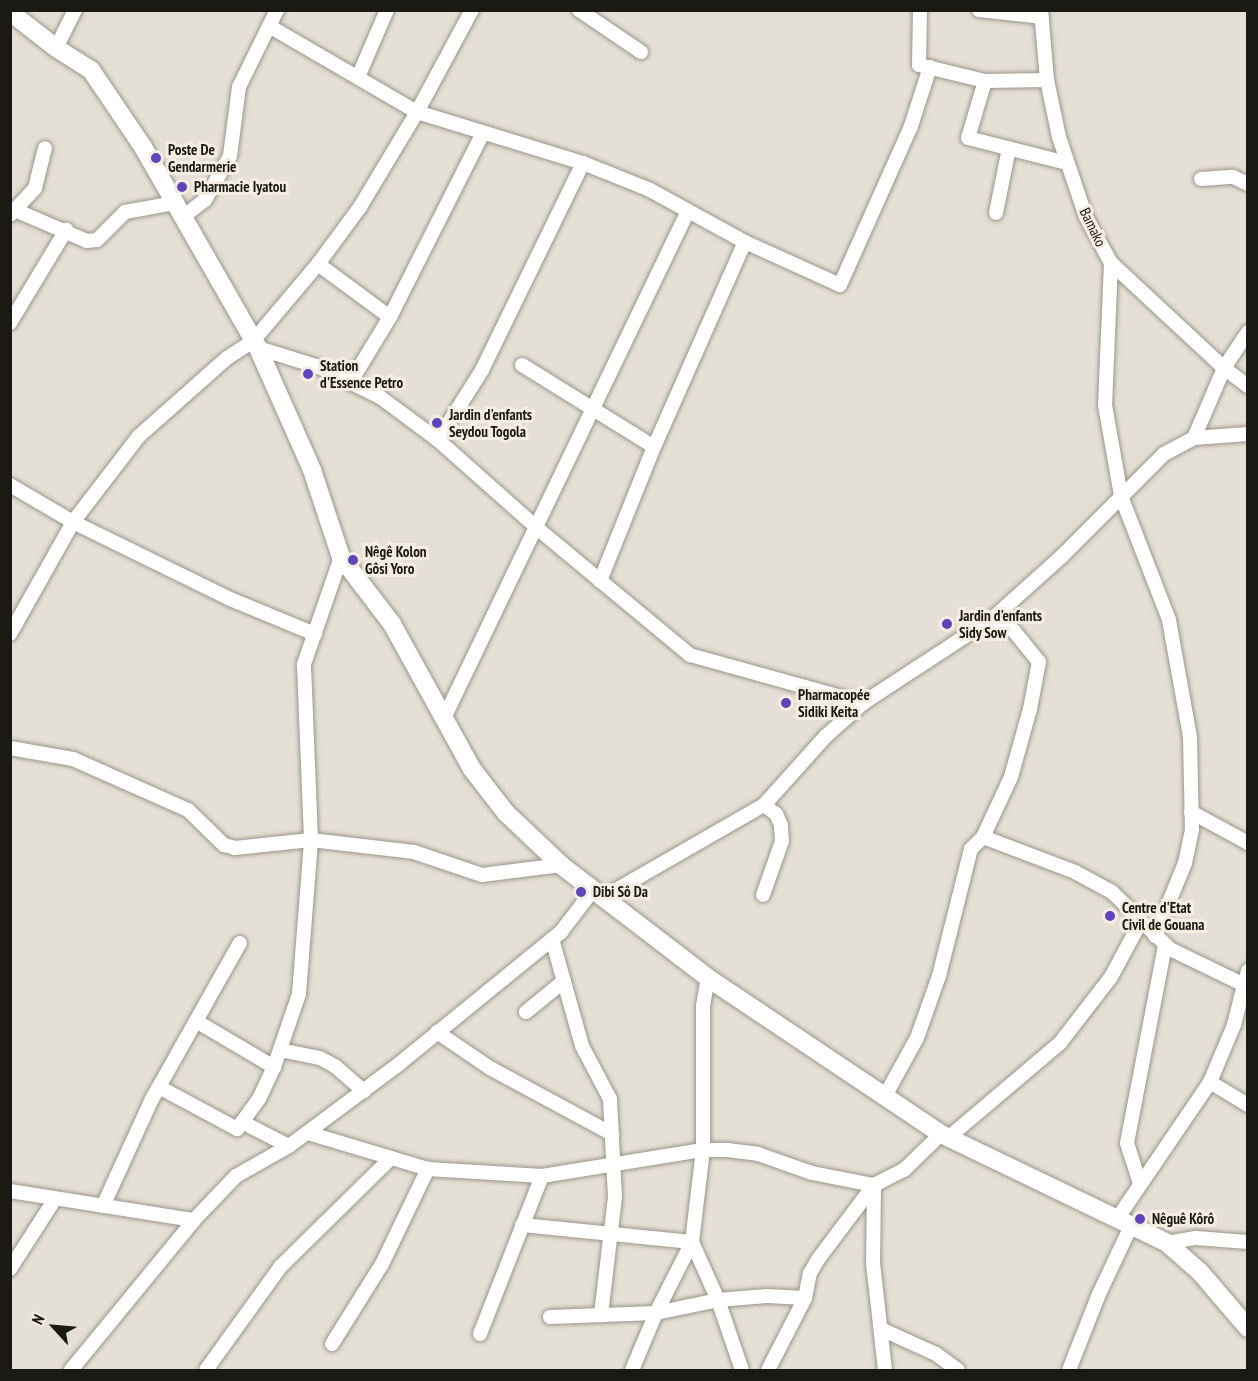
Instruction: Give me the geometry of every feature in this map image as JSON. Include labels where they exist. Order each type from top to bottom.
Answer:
[{"type":"street","points":[[56,48],[75,10]]},
{"type":"street","points":[[45,148],[35,188],[13,213],[66,231],[87,241],[97,240],[125,213],[179,210],[204,200],[230,156],[239,87],[277,10]]},
{"type":"street","points":[[358,77],[387,10]]},
{"type":"street","points":[[10,634],[72,522],[139,436],[227,358],[256,345],[318,264],[360,207],[417,112],[472,10]]},
{"type":"street","points":[[579,10],[599,16],[641,52]]},
{"type":"street","points":[[920,10],[919,65],[985,81],[1047,80]]},
{"type":"street","points":[[979,10],[1042,14]]},
{"type":"street","points":[[10,12],[56,48],[91,70],[143,147],[256,345],[308,460],[341,557],[392,624],[472,769],[506,813],[561,865],[708,978],[945,1136],[1167,1243],[1200,1272],[1248,1328]]},
{"type":"street","name":"Bamako","points":[[1042,14],[1047,80],[1059,137],[1086,217],[1111,262],[1224,368],[1248,386]]},
{"type":"street","points":[[269,26],[417,112],[584,163],[650,190],[687,213],[840,285],[911,126],[930,67]]},
{"type":"street","points":[[985,81],[968,138],[1067,162]]},
{"type":"street","points":[[350,382],[390,317],[483,133]]},
{"type":"street","points":[[996,213],[1009,148]]},
{"type":"street","points":[[438,440],[482,370],[584,163]]},
{"type":"street","points":[[1201,179],[1233,177],[1248,184]]},
{"type":"street","points":[[444,718],[687,213]]},
{"type":"street","points":[[10,323],[66,231]]},
{"type":"street","points":[[600,581],[654,447],[745,242]]},
{"type":"street","points":[[1111,262],[1105,405],[1121,496],[1169,620],[1190,737],[1192,830],[1185,863],[1160,941],[1127,1143],[1140,1184]]},
{"type":"street","points":[[318,264],[390,317]]},
{"type":"street","points":[[1194,438],[1224,368],[1248,332]]},
{"type":"street","points":[[256,345],[319,368],[380,397],[438,440],[537,528],[690,655],[863,703]]},
{"type":"street","points":[[522,365],[654,447]]},
{"type":"street","points":[[71,1371],[194,1220],[236,1176],[289,1146],[364,1091],[552,939],[597,894],[764,805],[826,736],[863,703],[993,618],[1061,557],[1164,454],[1194,438],[1248,434]]},
{"type":"street","points":[[10,485],[72,522],[230,599],[315,634]]},
{"type":"street","points":[[159,1087],[237,1129],[259,1099],[280,1050],[299,994],[310,840],[304,664],[341,557]]},
{"type":"street","points":[[885,1096],[917,1038],[939,976],[971,849],[983,837],[1011,777],[1030,709],[1039,662],[1014,631],[993,618]]},
{"type":"street","points":[[10,748],[73,759],[188,810],[225,845],[235,848],[310,840],[414,852],[482,875],[561,865]]},
{"type":"street","points":[[763,895],[782,841],[782,825],[776,814],[764,805]]},
{"type":"street","points":[[1191,812],[1248,843]]},
{"type":"street","points":[[983,837],[1075,872],[1112,892],[1160,941],[1246,978],[1234,1025],[1210,1082],[1140,1184],[1069,1371]]},
{"type":"street","points":[[768,1371],[806,1298],[810,1273],[874,1185],[904,1170],[1060,1044],[1111,976],[1141,921]]},
{"type":"street","points":[[552,939],[582,1046],[610,1099],[615,1197],[601,1315]]},
{"type":"street","points":[[103,1206],[159,1087],[240,943]]},
{"type":"street","points":[[632,1371],[656,1313],[692,1242],[702,1150],[703,1006],[708,978]]},
{"type":"street","points":[[526,1012],[564,981]]},
{"type":"street","points":[[196,1021],[274,1067]]},
{"type":"street","points":[[438,1032],[498,1073],[612,1134]]},
{"type":"street","points":[[280,1050],[320,1058],[336,1067],[364,1091]]},
{"type":"street","points":[[1210,1082],[1248,1106]]},
{"type":"street","points":[[242,1122],[289,1146]]},
{"type":"street","points":[[308,1133],[428,1169],[542,1176],[702,1150],[758,1154],[812,1173],[874,1185]]},
{"type":"street","points":[[206,1371],[281,1266],[391,1158]]},
{"type":"street","points":[[332,1344],[382,1264],[428,1169]]},
{"type":"street","points":[[480,1334],[542,1176]]},
{"type":"street","points":[[874,1185],[873,1263],[885,1371]]},
{"type":"street","points":[[10,1191],[194,1220]]},
{"type":"street","points":[[10,1269],[55,1199]]},
{"type":"street","points":[[522,1225],[692,1242]]},
{"type":"street","points":[[1167,1243],[1196,1238],[1248,1242]]},
{"type":"street","points":[[692,1242],[718,1300],[742,1371]]},
{"type":"street","points":[[550,1317],[656,1313],[718,1300],[767,1296],[806,1298]]},
{"type":"street","points":[[881,1329],[936,1354],[958,1371]]},
{"type":"place","name":"Poste De Gendarmerie","points":[[156,158]]},
{"type":"place","name":"Pharmacie Iyatou","points":[[182,187]]},
{"type":"place","name":"Station d'Essence Petro","points":[[308,374]]},
{"type":"place","name":"Jardin d'enfants Seydou Togola","points":[[437,423]]},
{"type":"place","name":"Nêgê Kolon Gôsi Yoro","points":[[353,560]]},
{"type":"place","name":"Jardin d'enfants Sidy Sow","points":[[947,624]]},
{"type":"place","name":"Pharmacopée Sidiki Keita","points":[[786,703]]},
{"type":"place","name":"Dibi Sô Da","points":[[581,892]]},
{"type":"place","name":"Centre d'Etat Civil de Gouana","points":[[1110,916]]},
{"type":"place","name":"Nêguê Kôrô","points":[[1140,1219]]}]
